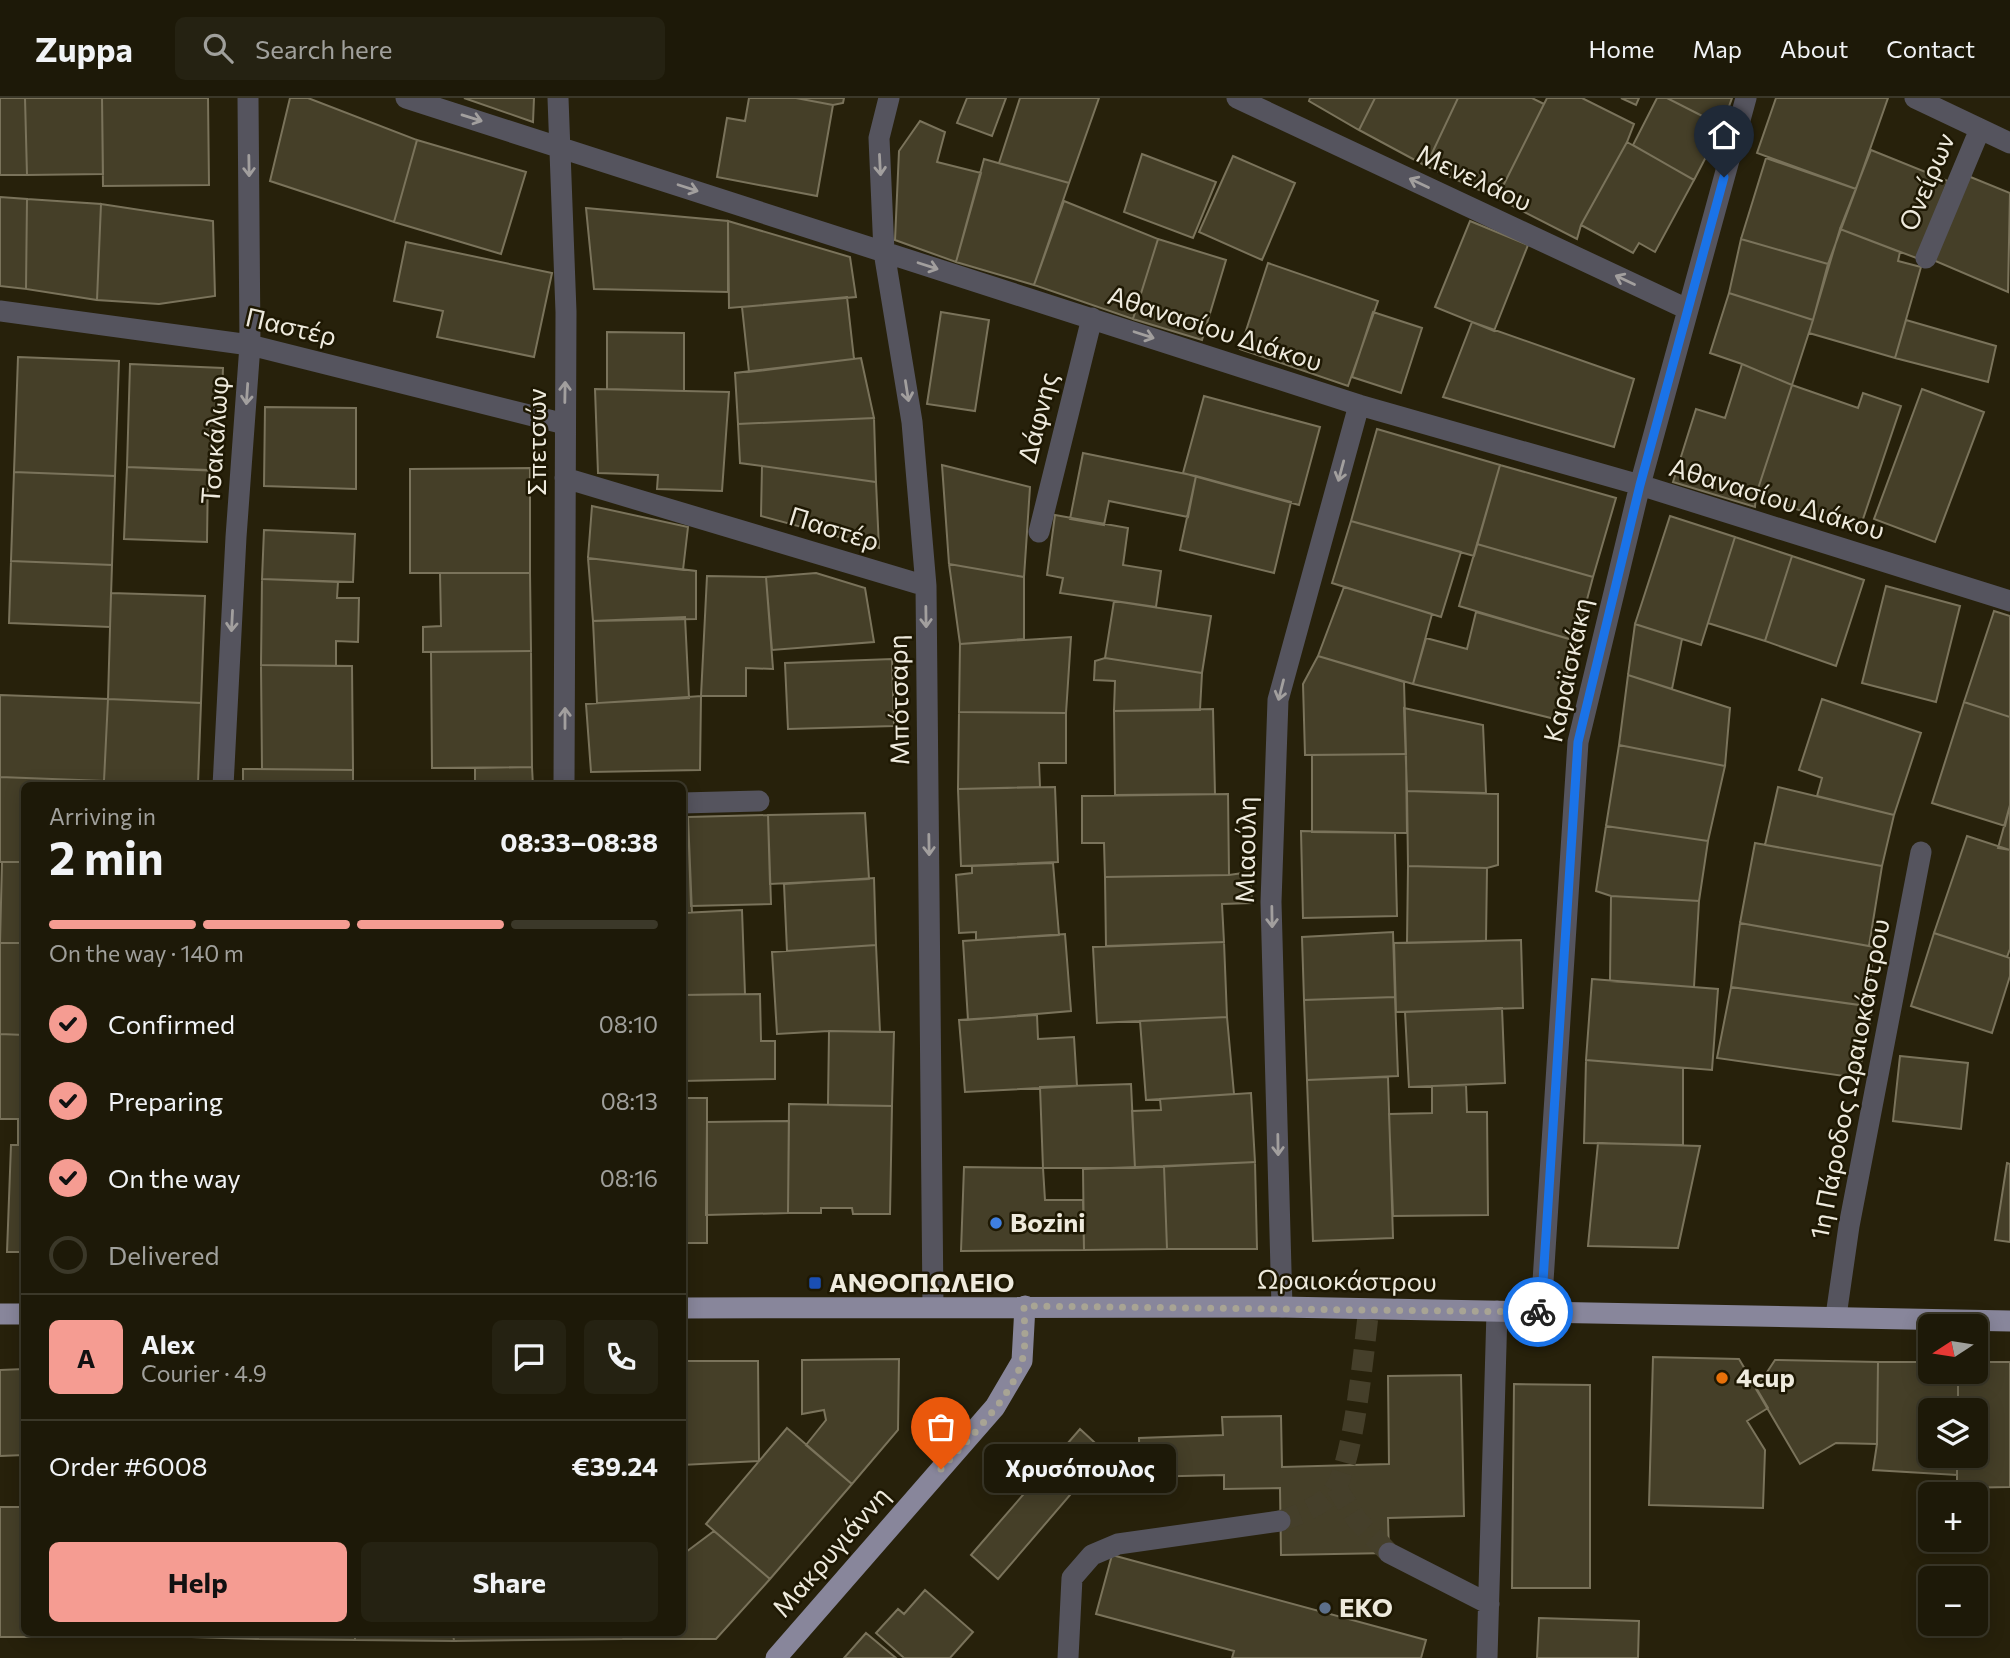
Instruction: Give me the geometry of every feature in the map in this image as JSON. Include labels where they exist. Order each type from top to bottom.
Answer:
[{"type":"main road","name":"Μακρυγιάννη","points":[[776,1658],[995,1407],[1022,1361],[1024,1306]]},
{"type":"main road","name":"Ωραιοκάστρου","points":[[686,1308],[1282,1307],[2010,1321]]},
{"type":"main road","points":[[0,1314],[21,1314]]},
{"type":"street","name":"Τσακάλωφ","points":[[223,782],[236,537],[250,345],[248,98]]},
{"type":"street","name":"Αθανασίου Διάκου","points":[[407,98],[1359,405],[1640,485],[2010,601]]},
{"type":"street","name":"Σπετσών","points":[[558,98],[565,254],[565,782]]},
{"type":"street","name":"Μπότσαρη","points":[[889,98],[879,138],[884,252],[912,422],[926,586],[933,1306]]},
{"type":"street","name":"Μενελάου","points":[[1237,98],[1687,309]]},
{"type":"street","name":"Καραϊσκάκη","points":[[1541,1312],[1578,742],[1640,485],[1746,98]]},
{"type":"street","points":[[1915,98],[2010,143]]},
{"type":"street","name":"Ονείρων","points":[[1926,258],[1980,129]]},
{"type":"street","name":"Παστέρ","points":[[0,312],[250,345],[565,424]]},
{"type":"street","name":"Δάφνης","points":[[1039,532],[1092,318]]},
{"type":"street","name":"Μιαούλη","points":[[1282,1307],[1272,902],[1278,700],[1359,405]]},
{"type":"street","name":"Παστέρ","points":[[565,478],[926,586]]},
{"type":"street","points":[[686,803],[759,801]]},
{"type":"street","name":"1η Πάροδος Ωραιοκάστρου","points":[[1836,1316],[1849,1226],[1921,852]]},
{"type":"street","points":[[1487,1658],[1497,1311]]},
{"type":"street","points":[[1069,1658],[1072,1578],[1092,1555],[1118,1544],[1280,1521]]},
{"type":"street","points":[[1389,1553],[1489,1604]]},
{"type":"building","points":[[0,98],[25,98],[27,175],[0,175]]},
{"type":"building","points":[[25,98],[102,98],[103,174],[27,175]]},
{"type":"building","points":[[102,98],[208,98],[209,185],[103,186]]},
{"type":"building","points":[[290,98],[308,98],[417,140],[394,222],[270,181]]},
{"type":"building","points":[[464,98],[534,98],[533,122]]},
{"type":"building","points":[[749,98],[796,98],[833,105],[817,196],[717,177],[727,118],[745,121]]},
{"type":"building","points":[[796,98],[844,98],[843,103],[833,105]]},
{"type":"building","points":[[967,98],[1006,98],[992,136],[957,123]]},
{"type":"building","points":[[1020,98],[1099,98],[1069,183],[999,163]]},
{"type":"building","points":[[1310,98],[1375,98],[1359,130],[1309,101]]},
{"type":"building","points":[[1375,98],[1458,98],[1426,166],[1359,130]]},
{"type":"building","points":[[1458,98],[1532,98],[1544,104],[1497,198],[1426,166]]},
{"type":"building","points":[[1547,98],[1582,98],[1634,124],[1627,142],[1581,225],[1577,239],[1497,198]]},
{"type":"building","points":[[1621,98],[1639,98],[1636,105]]},
{"type":"building","points":[[1657,98],[1667,98],[1722,126],[1694,180],[1633,145]]},
{"type":"building","points":[[1667,98],[1732,98],[1722,126]]},
{"type":"building","points":[[1776,98],[1888,98],[1856,189],[1757,153]]},
{"type":"building","points":[[920,121],[945,132],[937,162],[981,173],[956,262],[895,240],[899,151]]},
{"type":"building","points":[[417,140],[526,172],[501,254],[394,222]]},
{"type":"building","points":[[1627,142],[1694,180],[1655,252],[1639,243],[1633,253],[1581,225]]},
{"type":"building","points":[[1871,150],[1948,181],[1919,259],[1840,229]]},
{"type":"building","points":[[1142,154],[1216,182],[1193,238],[1124,212]]},
{"type":"building","points":[[1233,156],[1295,183],[1262,260],[1199,232]]},
{"type":"building","points":[[1766,158],[1856,189],[1828,264],[1741,239]]},
{"type":"building","points":[[984,159],[1069,183],[1034,285],[956,262]]},
{"type":"building","points":[[1968,176],[2010,193],[2008,292],[1933,260]]},
{"type":"building","points":[[0,197],[27,199],[26,289],[0,286]]},
{"type":"building","points":[[27,199],[101,204],[97,300],[26,289]]},
{"type":"building","points":[[1064,201],[1158,239],[1133,319],[1034,285]]},
{"type":"building","points":[[101,204],[213,221],[215,296],[159,304],[97,300]]},
{"type":"building","points":[[586,208],[728,221],[728,292],[594,289]]},
{"type":"building","points":[[728,221],[850,257],[856,297],[729,308]]},
{"type":"building","points":[[1470,221],[1528,245],[1494,331],[1435,307]]},
{"type":"building","points":[[1840,229],[1900,252],[1898,261],[1921,267],[1895,358],[1809,333]]},
{"type":"building","points":[[1158,239],[1226,260],[1202,340],[1133,319]]},
{"type":"building","points":[[1741,239],[1828,264],[1813,320],[1729,293]]},
{"type":"building","points":[[406,242],[552,273],[534,357],[437,337],[443,311],[394,301]]},
{"type":"building","points":[[1268,263],[1378,301],[1348,386],[1240,349]]},
{"type":"building","points":[[1729,293],[1813,320],[1792,385],[1710,353]]},
{"type":"building","points":[[847,297],[854,359],[749,372],[742,307]]},
{"type":"building","points":[[941,312],[989,320],[975,411],[927,404]]},
{"type":"building","points":[[1373,312],[1422,328],[1401,393],[1352,377]]},
{"type":"building","points":[[1906,320],[1996,346],[1988,382],[1895,358]]},
{"type":"building","points":[[1472,322],[1634,379],[1614,447],[1443,397]]},
{"type":"building","points":[[607,332],[684,333],[684,391],[607,389]]},
{"type":"building","points":[[18,357],[119,361],[115,476],[14,472]]},
{"type":"building","points":[[861,358],[874,418],[738,424],[735,373]]},
{"type":"building","points":[[130,364],[223,368],[219,471],[127,467]]},
{"type":"building","points":[[1742,364],[1792,385],[1756,495],[1755,507],[1673,482],[1696,409],[1725,418]]},
{"type":"building","points":[[1792,385],[1858,408],[1863,393],[1901,406],[1859,531],[1756,495]]},
{"type":"building","points":[[595,389],[729,392],[722,491],[657,489],[658,475],[598,473]]},
{"type":"building","points":[[1922,389],[1984,412],[1935,542],[1874,519]]},
{"type":"building","points":[[1204,396],[1320,427],[1299,505],[1183,473]]},
{"type":"building","points":[[265,407],[356,408],[356,489],[264,486]]},
{"type":"building","points":[[874,418],[876,482],[740,463],[738,424]]},
{"type":"building","points":[[1377,429],[1500,465],[1474,556],[1351,521]]},
{"type":"building","points":[[1083,453],[1196,476],[1188,517],[1109,501],[1104,525],[1070,519]]},
{"type":"building","points":[[942,465],[1030,487],[1024,577],[949,564]]},
{"type":"building","points":[[1500,465],[1616,498],[1593,577],[1477,544]]},
{"type":"building","points":[[762,466],[876,482],[879,548],[761,516]]},
{"type":"building","points":[[127,467],[208,470],[207,542],[124,539]]},
{"type":"building","points":[[530,468],[530,573],[410,573],[410,469]]},
{"type":"building","points":[[14,472],[115,476],[112,565],[11,561]]},
{"type":"building","points":[[1196,476],[1291,502],[1274,573],[1180,550]]},
{"type":"building","points":[[592,506],[688,527],[683,570],[588,558]]},
{"type":"building","points":[[1055,515],[1128,528],[1123,565],[1161,571],[1156,607],[1060,593],[1063,578],[1047,575]]},
{"type":"building","points":[[1670,516],[1735,537],[1701,645],[1635,624]]},
{"type":"building","points":[[1351,521],[1461,552],[1441,617],[1332,583]]},
{"type":"building","points":[[264,530],[355,534],[353,582],[262,579]]},
{"type":"building","points":[[1735,537],[1792,556],[1765,641],[1708,623]]},
{"type":"building","points":[[1477,544],[1593,577],[1576,641],[1459,606]]},
{"type":"building","points":[[1792,556],[1864,580],[1836,666],[1765,641]]},
{"type":"building","points":[[588,558],[696,571],[696,619],[593,621]]},
{"type":"building","points":[[11,561],[112,565],[110,627],[9,623]]},
{"type":"building","points":[[949,564],[1024,577],[1024,639],[960,644]]},
{"type":"building","points":[[440,573],[530,573],[531,651],[423,652],[423,627],[441,626]]},
{"type":"building","points":[[816,573],[865,588],[874,642],[772,650],[766,577]]},
{"type":"building","points":[[707,576],[766,577],[773,669],[746,668],[746,696],[701,696]]},
{"type":"building","points":[[262,579],[338,582],[337,598],[359,598],[358,642],[336,641],[336,666],[261,665]]},
{"type":"building","points":[[1886,586],[1960,606],[1936,702],[1862,683]]},
{"type":"building","points":[[1344,587],[1432,614],[1413,684],[1318,656]]},
{"type":"building","points":[[111,593],[205,596],[201,703],[108,699]]},
{"type":"building","points":[[1114,601],[1211,616],[1202,673],[1105,658]]},
{"type":"building","points":[[1994,611],[2010,616],[2010,717],[1964,702]]},
{"type":"building","points":[[1476,612],[1576,641],[1555,719],[1413,684],[1426,638],[1467,649]]},
{"type":"building","points":[[685,617],[689,698],[597,703],[593,621]]},
{"type":"building","points":[[1635,624],[1682,639],[1672,689],[1628,675]]},
{"type":"building","points":[[1071,637],[1066,713],[959,712],[960,644]]},
{"type":"building","points":[[531,651],[532,767],[432,768],[431,652]]},
{"type":"building","points":[[1318,656],[1404,682],[1406,754],[1305,755],[1303,684]]},
{"type":"building","points":[[1105,658],[1202,673],[1200,710],[1114,711],[1115,681],[1094,680],[1095,661]]},
{"type":"building","points":[[892,659],[894,726],[788,729],[785,663]]},
{"type":"building","points":[[261,665],[352,666],[353,770],[262,769]]},
{"type":"building","points":[[1628,675],[1730,708],[1725,766],[1619,745]]},
{"type":"building","points":[[0,695],[108,699],[104,781],[0,777]]},
{"type":"building","points":[[701,696],[700,770],[591,772],[586,704]]},
{"type":"building","points":[[108,699],[201,703],[198,782],[104,781]]},
{"type":"building","points":[[1822,699],[1921,733],[1894,815],[1817,796],[1822,778],[1799,770]]},
{"type":"building","points":[[1964,702],[2010,717],[2010,805],[2005,826],[1932,803]]},
{"type":"building","points":[[1404,708],[1483,725],[1486,793],[1407,791]]},
{"type":"building","points":[[1213,709],[1215,794],[1115,795],[1114,711]]},
{"type":"building","points":[[959,712],[1066,713],[1066,763],[1039,763],[1040,787],[958,789]]},
{"type":"building","points":[[1619,745],[1725,766],[1708,841],[1606,826]]},
{"type":"building","points":[[1406,754],[1407,833],[1312,832],[1312,755]]},
{"type":"building","points":[[532,767],[533,782],[475,782],[475,768]]},
{"type":"building","points":[[243,769],[353,770],[353,782],[243,782]]},
{"type":"building","points":[[0,777],[104,781],[21,782],[21,862],[0,862]]},
{"type":"building","points":[[1055,787],[1058,862],[961,866],[958,789]]},
{"type":"building","points":[[1778,787],[1894,815],[1882,866],[1765,845]]},
{"type":"building","points":[[1407,791],[1498,794],[1498,865],[1487,868],[1408,866]]},
{"type":"building","points":[[1228,794],[1229,875],[1105,877],[1104,843],[1082,843],[1082,796]]},
{"type":"building","points":[[2010,805],[2010,850],[1998,848]]},
{"type":"building","points":[[865,813],[869,879],[770,884],[768,815]]},
{"type":"building","points":[[768,815],[771,904],[691,906],[688,817]]},
{"type":"building","points":[[686,817],[688,817],[692,913],[686,913]]},
{"type":"building","points":[[1606,826],[1708,841],[1699,901],[1611,896],[1596,891]]},
{"type":"building","points":[[1301,831],[1395,833],[1397,916],[1303,918]]},
{"type":"building","points":[[1967,836],[2010,850],[2010,949],[2007,957],[1934,933]]},
{"type":"building","points":[[1755,843],[1882,866],[1869,946],[1740,923]]},
{"type":"building","points":[[2,862],[21,862],[21,943],[0,943]]},
{"type":"building","points":[[1053,863],[1059,935],[976,940],[976,932],[959,933],[956,875],[972,873],[972,866]]},
{"type":"building","points":[[1408,866],[1487,868],[1486,941],[1407,943]]},
{"type":"building","points":[[1250,872],[1252,903],[1222,904],[1224,942],[1106,946],[1105,877],[1229,875]]},
{"type":"building","points":[[874,878],[876,945],[787,951],[784,884]]},
{"type":"building","points":[[1611,896],[1699,901],[1694,987],[1610,981]]},
{"type":"building","points":[[742,910],[745,994],[686,995],[686,913]]},
{"type":"building","points":[[1740,923],[1874,947],[1867,1006],[1731,987]]},
{"type":"building","points":[[1393,932],[1395,997],[1304,1000],[1302,937]]},
{"type":"building","points":[[1934,933],[2010,958],[2010,976],[1992,1033],[1911,1006]]},
{"type":"building","points":[[1065,934],[1071,1011],[968,1020],[963,941]]},
{"type":"building","points":[[1521,940],[1523,1008],[1396,1012],[1394,943]]},
{"type":"building","points":[[1224,942],[1227,1017],[1097,1023],[1093,947]]},
{"type":"building","points":[[0,943],[21,943],[21,1035],[0,1034]]},
{"type":"building","points":[[876,945],[880,1032],[777,1034],[772,952]]},
{"type":"building","points":[[1592,979],[1718,989],[1712,1070],[1586,1060]]},
{"type":"building","points":[[1731,987],[1873,1007],[1858,1078],[1717,1058]]},
{"type":"building","points":[[760,994],[761,1041],[775,1041],[775,1079],[686,1081],[686,995]]},
{"type":"building","points":[[1395,997],[1398,1076],[1307,1080],[1304,1000]]},
{"type":"building","points":[[1502,1008],[1505,1083],[1409,1087],[1405,1012]]},
{"type":"building","points":[[1037,1015],[1038,1039],[1074,1037],[1077,1086],[965,1092],[959,1020]]},
{"type":"building","points":[[1227,1017],[1234,1094],[1146,1100],[1140,1021]]},
{"type":"building","points":[[829,1031],[894,1032],[892,1106],[828,1105]]},
{"type":"building","points":[[0,1034],[21,1035],[21,1119],[0,1119]]},
{"type":"building","points":[[1900,1056],[1968,1063],[1961,1129],[1893,1121]]},
{"type":"building","points":[[1586,1060],[1683,1068],[1683,1145],[1584,1143]]},
{"type":"building","points":[[1388,1077],[1393,1238],[1313,1241],[1307,1080]]},
{"type":"building","points":[[1131,1084],[1135,1168],[1043,1168],[1040,1087]]},
{"type":"building","points":[[1466,1085],[1467,1112],[1487,1112],[1488,1215],[1393,1216],[1389,1114],[1432,1113],[1432,1086]]},
{"type":"building","points":[[1251,1093],[1255,1162],[1135,1168],[1132,1111],[1161,1110],[1160,1099]]},
{"type":"building","points":[[686,1098],[707,1098],[707,1243],[686,1243]]},
{"type":"building","points":[[789,1104],[892,1106],[890,1214],[853,1214],[852,1208],[821,1208],[821,1213],[788,1213]]},
{"type":"building","points":[[18,1119],[21,1119],[21,1145],[18,1145]]},
{"type":"building","points":[[789,1121],[788,1213],[706,1215],[707,1122]]},
{"type":"building","points":[[1598,1143],[1700,1146],[1678,1248],[1588,1246]]},
{"type":"building","points":[[11,1145],[21,1145],[21,1252],[7,1252]]},
{"type":"building","points":[[1255,1162],[1257,1249],[1167,1249],[1164,1166]]},
{"type":"building","points":[[2007,1163],[2010,1164],[2010,1242],[1995,1240]]},
{"type":"building","points":[[1164,1166],[1167,1249],[1084,1250],[1083,1169]]},
{"type":"building","points":[[964,1167],[1043,1168],[1045,1200],[1083,1200],[1084,1250],[961,1251]]},
{"type":"building","points":[[1653,1357],[1739,1359],[1768,1408],[1747,1421],[1765,1450],[1763,1508],[1649,1505]]},
{"type":"building","points":[[899,1359],[898,1430],[852,1484],[806,1445],[826,1420],[824,1410],[802,1414],[802,1360]]},
{"type":"building","points":[[1775,1360],[1878,1362],[1877,1444],[1836,1443],[1800,1464],[1756,1389]]},
{"type":"building","points":[[686,1361],[758,1361],[759,1461],[686,1465]]},
{"type":"building","points":[[1878,1362],[1918,1362],[1918,1384],[1958,1384],[1958,1398],[1918,1398],[1918,1468],[1957,1468],[1957,1475],[1873,1470],[1877,1444]]},
{"type":"building","points":[[1988,1362],[2010,1362],[2010,1487],[1988,1487],[1988,1482],[1957,1482],[1957,1468],[1988,1468],[1988,1398],[1958,1398],[1958,1384],[1988,1384]]},
{"type":"building","points":[[21,1369],[21,1455],[0,1456],[0,1370]]},
{"type":"building","points":[[1461,1375],[1464,1516],[1388,1518],[1389,1553],[1281,1555],[1280,1488],[1224,1489],[1224,1475],[1140,1477],[1139,1438],[1223,1435],[1222,1417],[1281,1416],[1282,1467],[1389,1464],[1388,1376]]},
{"type":"building","points":[[1514,1384],[1590,1385],[1590,1588],[1512,1588]]},
{"type":"building","points":[[787,1428],[852,1484],[770,1579],[706,1524]]},
{"type":"building","points":[[1080,1429],[1106,1453],[998,1579],[971,1555]]},
{"type":"building","points":[[0,1507],[21,1507],[21,1636],[66,1637],[0,1637]]},
{"type":"building","points":[[714,1531],[770,1579],[716,1639],[623,1639],[624,1636],[686,1636],[686,1552]]},
{"type":"building","points":[[1112,1555],[1426,1640],[1421,1658],[1232,1658],[1234,1651],[1096,1614]]},
{"type":"building","points":[[925,1590],[973,1632],[950,1658],[904,1658],[876,1633],[898,1609],[904,1614]]},
{"type":"building","points":[[1539,1618],[1639,1621],[1638,1658],[1537,1658]]},
{"type":"building","points":[[866,1633],[896,1658],[844,1658]]},
{"type":"building","points":[[66,1636],[160,1636],[66,1637]]},
{"type":"building","points":[[160,1636],[258,1636],[258,1639]]},
{"type":"building","points":[[258,1636],[355,1636],[355,1640],[258,1639]]},
{"type":"building","points":[[355,1636],[453,1636],[454,1641],[355,1640]]},
{"type":"building","points":[[453,1636],[624,1636],[623,1639],[454,1641]]},
{"type":"tunnel","points":[[1280,1521],[1321,1502],[1332,1493],[1340,1479],[1357,1405],[1369,1308]]},
{"type":"tunnel","points":[[1336,1487],[1357,1520],[1389,1553]]},
{"type":"way so far","points":[[941,1469],[995,1407],[1019,1367],[1023,1356],[1024,1306],[1538,1312]]},
{"type":"place","name":"Bozini","points":[[996,1223]]},
{"type":"place","name":"ΑΝΘΟΠΩΛΕΙΟ","points":[[815,1283]]},
{"type":"place","name":"4cup","points":[[1722,1378]]},
{"type":"place","name":"Χρυσόπουλος","points":[[941,1469]]},
{"type":"place","name":"EKO","points":[[1325,1608]]},
{"type":"route","points":[[1538,1312],[1541,1312],[1578,742],[1640,485],[1724,177]]}]
